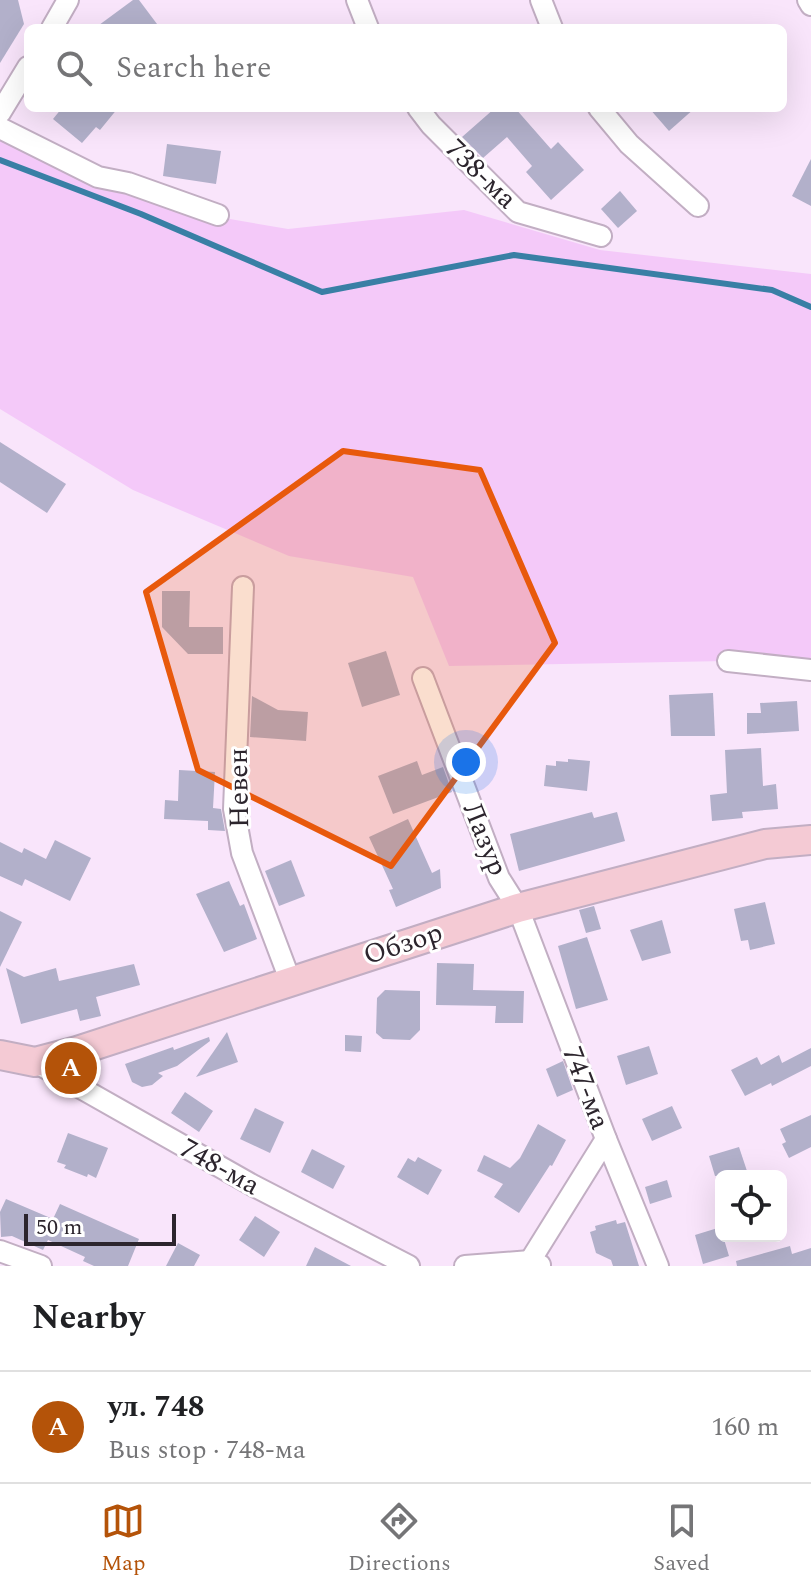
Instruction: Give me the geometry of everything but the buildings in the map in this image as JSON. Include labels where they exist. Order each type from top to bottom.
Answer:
[{"type":"street","points":[[54,24],[68,0]]},
{"type":"street","points":[[357,0],[366,24]]},
{"type":"street","points":[[541,0],[550,24]]},
{"type":"street","points":[[0,113],[24,74]]},
{"type":"street","name":"738-ма","points":[[421,112],[518,212],[601,236]]},
{"type":"street","points":[[602,112],[629,144],[698,206]]},
{"type":"street","points":[[0,128],[98,177],[128,183],[218,215]]},
{"type":"street","name":"Невен","points":[[243,587],[234,809],[242,853],[290,980]]},
{"type":"street","points":[[728,661],[811,670]]},
{"type":"street","name":"Лазур","points":[[423,678],[499,878],[518,908]]},
{"type":"street","name":"Обзор","points":[[0,1055],[35,1062],[77,1051],[518,908],[765,844],[811,840]]},
{"type":"street","name":"747-ма","points":[[518,908],[658,1266]]},
{"type":"street","name":"748-ма","points":[[35,1062],[254,1186],[409,1266]]},
{"type":"street","points":[[465,1266],[537,1264],[606,1139]]},
{"type":"street","points":[[0,1251],[41,1266]]},
{"type":"highlighted area","points":[[343,451],[480,470],[555,643],[391,866],[198,770],[146,592]]},
{"type":"shaded area","points":[[0,128],[201,214],[288,229],[464,210],[600,250],[811,274],[811,670],[727,661],[449,666],[413,577],[289,556],[133,490],[0,409]]},
{"type":"waterway","points":[[0,160],[141,214],[322,292],[514,255],[772,290],[811,307]]},
{"type":"place","name":"ул. 748","points":[[71,1068]]}]
